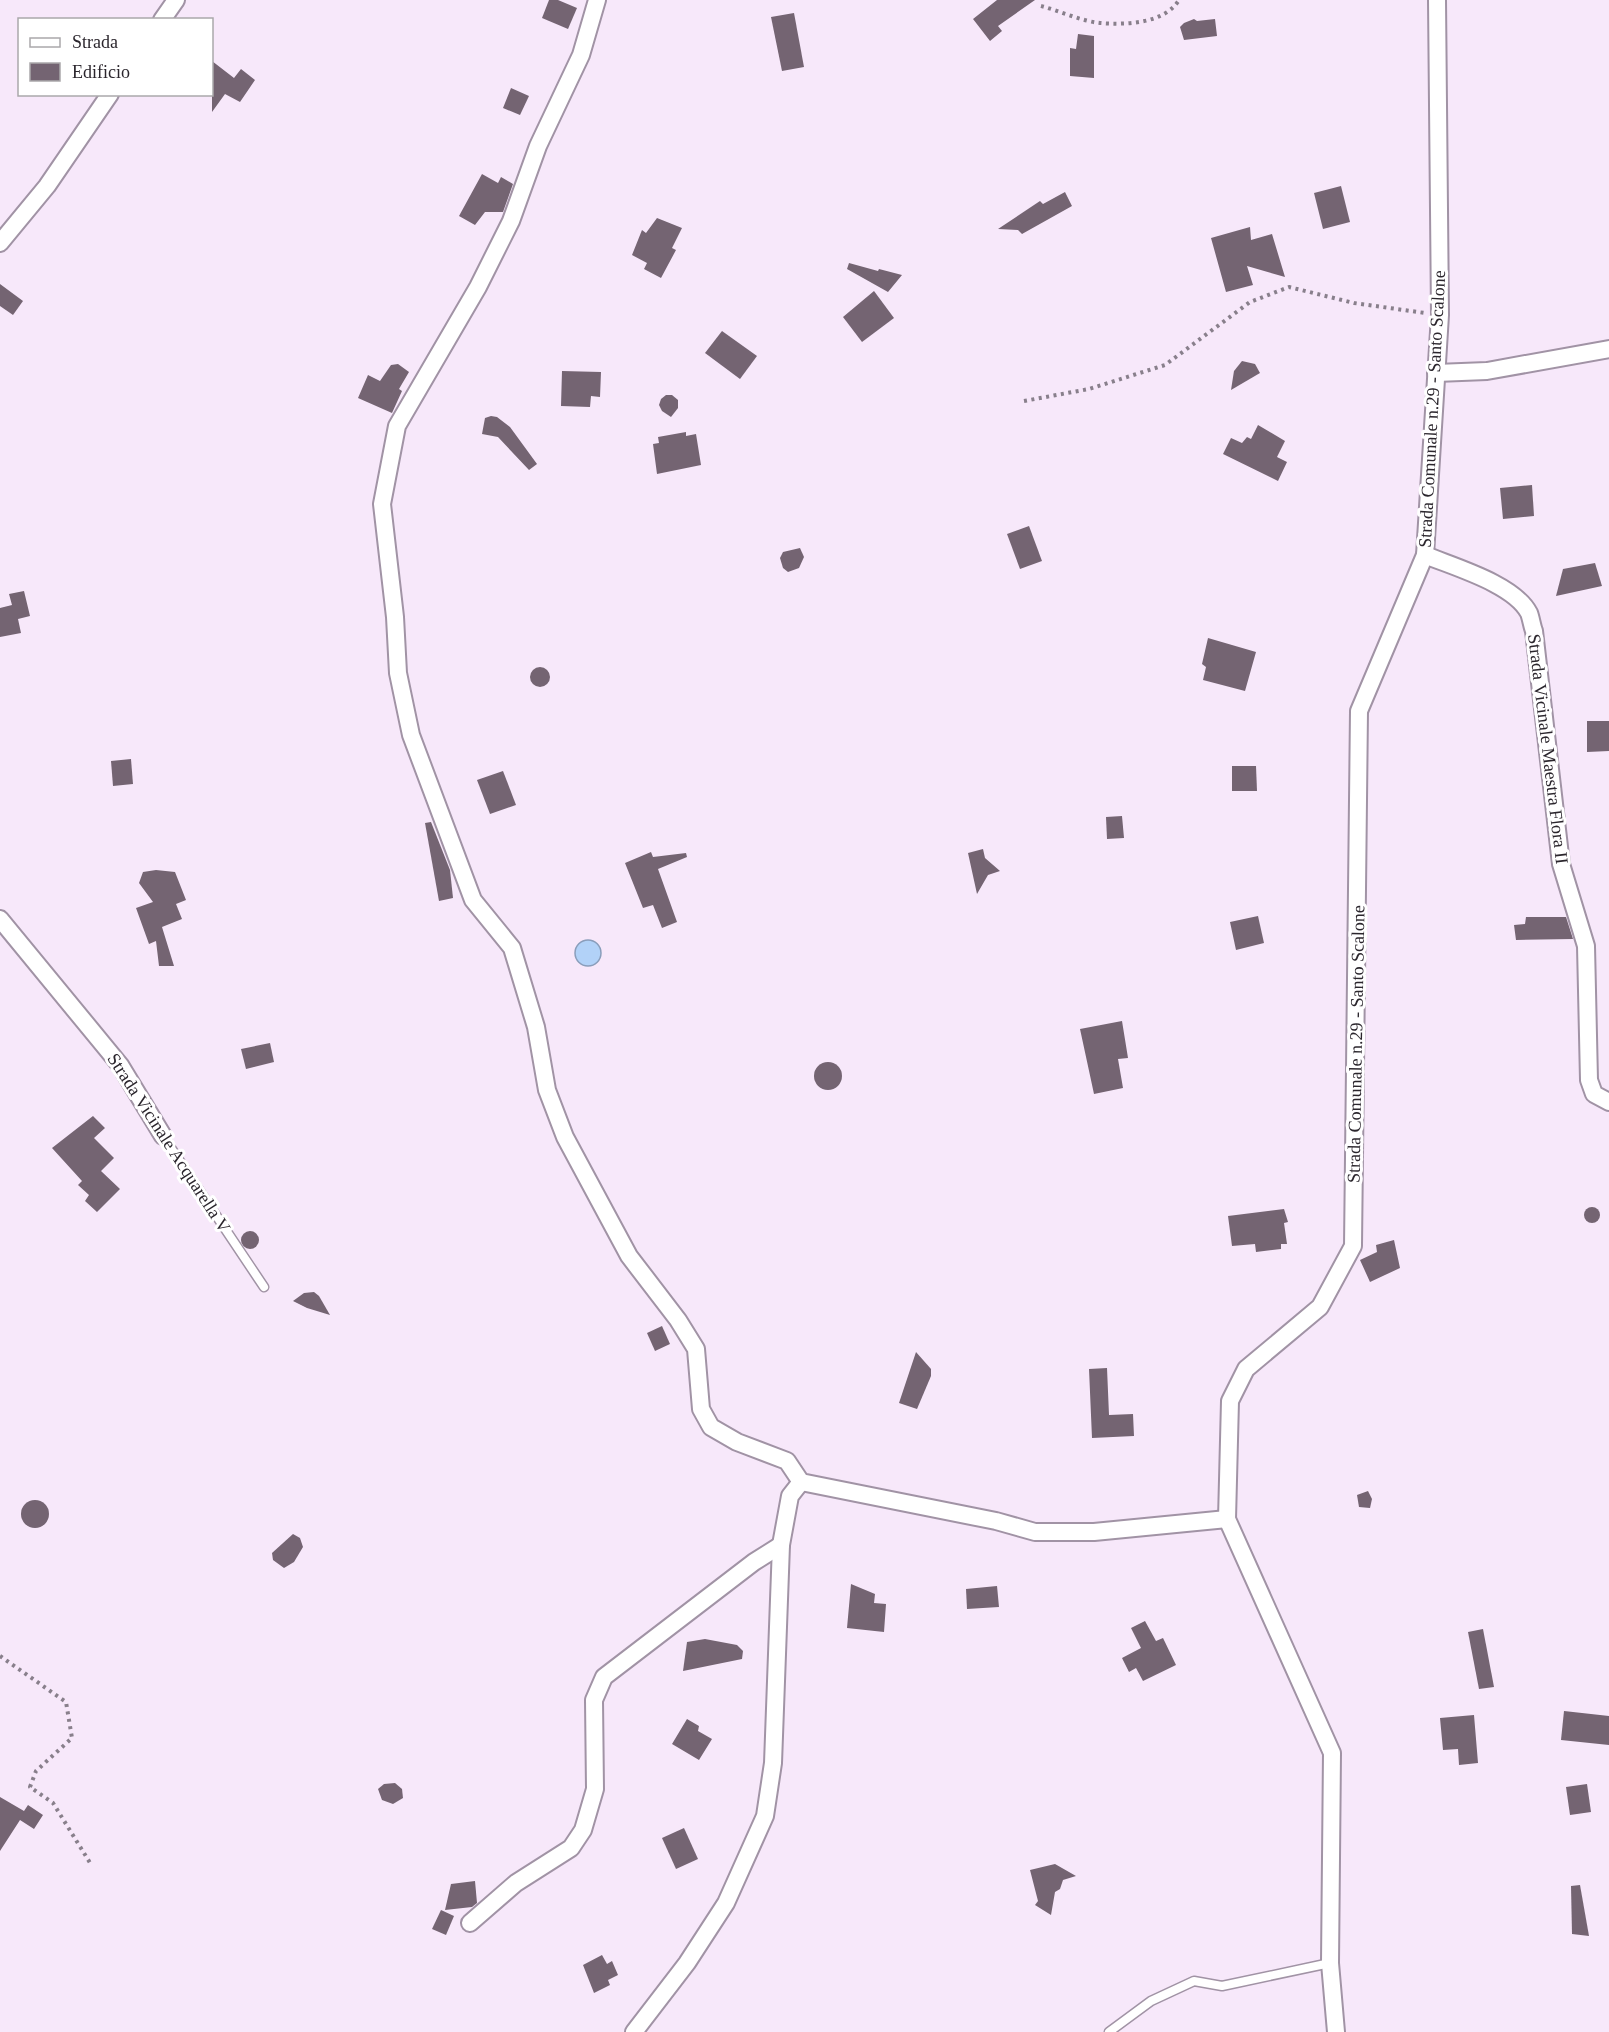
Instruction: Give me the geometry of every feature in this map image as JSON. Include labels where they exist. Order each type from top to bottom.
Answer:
[{"type":"street","points":[[163,18],[176,0]]},
{"type":"street","points":[[597,0],[581,55],[538,146],[512,220],[478,287],[397,426],[382,504],[395,617],[398,673],[411,735],[473,900],[512,948],[537,1027],[547,1090],[565,1137],[629,1256],[678,1320],[696,1350],[701,1409],[711,1427],[737,1442],[787,1461],[801,1482],[996,1521],[1035,1532],[1095,1532],[1227,1519]]},
{"type":"street","name":"Strada Comunale n.29 - Santo Scalone","points":[[1336,2032],[1330,1963],[1332,1753],[1227,1519],[1230,1401],[1246,1369],[1320,1307],[1353,1246],[1359,711],[1425,555],[1440,315],[1437,0]]},
{"type":"street","points":[[0,243],[46,186],[109,96]]},
{"type":"street","points":[[1436,373],[1487,370],[1609,349]]},
{"type":"street","name":"Strada Vicinale Maestra Flora II","points":[[1425,555],[1491,583],[1514,596],[1529,613],[1534,631],[1561,864],[1586,946],[1590,1080],[1593,1094],[1609,1102]]},
{"type":"street","name":"Strada Vicinale Acquarella V","points":[[0,919],[120,1065],[163,1136]]},
{"type":"street","points":[[634,2032],[687,1963],[726,1903],[765,1816],[773,1763],[781,1545],[790,1496],[801,1482]]},
{"type":"street","points":[[470,1923],[516,1883],[571,1848],[583,1830],[595,1789],[594,1700],[604,1677],[745,1569],[781,1545]]},
{"type":"lane","name":"Strada Vicinale Acquarella V","points":[[163,1136],[264,1287]]},
{"type":"lane","points":[[1109,2032],[1151,2001],[1194,1981],[1222,1986],[1330,1963]]},
{"type":"path","points":[[1041,6],[1099,23],[1135,23],[1162,15],[1179,0]]},
{"type":"path","points":[[1024,400],[1089,389],[1165,364],[1250,302],[1289,288],[1354,303],[1440,315]]},
{"type":"path","points":[[0,1656],[66,1702],[72,1738],[36,1772],[30,1787],[53,1803],[92,1866]]},
{"type":"water","points":[[588,940],[597,944],[601,953],[597,962],[588,966],[579,962],[575,953],[579,944]]},
{"type":"building","points":[[549,0],[558,0],[577,8],[568,29],[542,18]]},
{"type":"building","points":[[997,0],[1035,0],[998,26],[1002,31],[990,41],[973,19]]},
{"type":"building","points":[[794,13],[804,67],[782,71],[771,17]]},
{"type":"building","points":[[1194,19],[1197,21],[1215,19],[1217,36],[1184,40],[1180,27]]},
{"type":"building","points":[[1078,34],[1094,36],[1094,78],[1070,76],[1070,48],[1076,49]]},
{"type":"building","points":[[213,62],[234,78],[241,69],[255,80],[240,102],[225,94],[212,112]]},
{"type":"building","points":[[511,88],[529,96],[520,115],[503,108]]},
{"type":"building","points":[[482,174],[498,183],[501,177],[513,184],[503,212],[485,212],[475,225],[459,216]]},
{"type":"building","points":[[1341,186],[1350,222],[1323,229],[1314,193]]},
{"type":"building","points":[[1065,192],[1072,206],[1022,234],[1018,230],[998,229],[1040,201],[1043,204]]},
{"type":"building","points":[[657,218],[682,228],[672,248],[676,250],[661,278],[644,269],[647,263],[632,255],[642,230],[646,233]]},
{"type":"building","points":[[1250,227],[1251,240],[1272,234],[1285,277],[1247,266],[1253,285],[1226,292],[1211,238]]},
{"type":"building","points":[[849,263],[902,275],[888,292],[847,269]]},
{"type":"building","points":[[0,284],[23,301],[13,315],[0,306]]},
{"type":"building","points":[[874,291],[894,318],[862,342],[843,317]]},
{"type":"building","points":[[722,331],[757,356],[740,379],[705,353]]},
{"type":"building","points":[[1242,361],[1255,364],[1260,373],[1231,390],[1234,371]]},
{"type":"building","points":[[398,364],[409,372],[399,389],[402,391],[392,413],[358,398],[368,375],[380,381],[391,365]]},
{"type":"building","points":[[562,371],[601,372],[600,397],[591,396],[590,407],[561,406]]},
{"type":"building","points":[[666,395],[672,395],[678,400],[678,408],[671,417],[662,411],[659,405],[661,399]]},
{"type":"building","points":[[497,417],[510,427],[537,464],[529,470],[498,437],[482,434],[485,418]]},
{"type":"building","points":[[1258,425],[1285,441],[1277,457],[1287,462],[1278,481],[1223,454],[1231,438],[1242,443],[1247,437],[1251,439]]},
{"type":"building","points":[[686,432],[686,436],[696,434],[701,465],[657,474],[653,444],[659,443],[658,437]]},
{"type":"building","points":[[1532,485],[1534,516],[1503,519],[1500,488]]},
{"type":"building","points":[[1029,526],[1042,561],[1020,569],[1007,534]]},
{"type":"building","points":[[800,548],[804,557],[799,568],[788,572],[783,568],[780,558],[783,552]]},
{"type":"building","points":[[1595,563],[1602,586],[1556,596],[1563,569]]},
{"type":"building","points":[[24,591],[30,616],[18,619],[21,633],[0,637],[0,608],[12,605],[9,594]]},
{"type":"building","points":[[1208,638],[1256,652],[1245,691],[1203,680],[1206,667],[1202,664]]},
{"type":"building","points":[[540,667],[547,670],[550,677],[547,684],[540,687],[533,684],[530,677],[533,670]]},
{"type":"building","points":[[1587,721],[1609,721],[1609,751],[1587,752]]},
{"type":"building","points":[[131,759],[133,784],[113,786],[111,761]]},
{"type":"building","points":[[1232,766],[1256,766],[1257,791],[1232,791]]},
{"type":"building","points":[[503,771],[516,805],[490,814],[477,780]]},
{"type":"building","points":[[1122,816],[1124,838],[1107,839],[1106,817]]},
{"type":"building","points":[[431,822],[450,870],[453,898],[439,901],[425,823]]},
{"type":"building","points":[[983,849],[985,858],[1000,871],[988,875],[977,894],[968,853]]},
{"type":"building","points":[[651,852],[653,857],[686,853],[687,857],[658,869],[677,922],[662,928],[653,905],[643,908],[625,863]]},
{"type":"building","points":[[156,870],[175,872],[186,900],[176,904],[182,919],[162,927],[174,966],[159,966],[156,941],[149,944],[136,908],[153,902],[139,883],[143,872]]},
{"type":"building","points":[[1258,916],[1264,943],[1236,950],[1230,922]]},
{"type":"building","points":[[1526,917],[1566,917],[1573,939],[1516,940],[1514,925],[1525,924]]},
{"type":"building","points":[[1122,1021],[1128,1058],[1118,1059],[1123,1088],[1094,1094],[1080,1029]]},
{"type":"building","points":[[270,1043],[274,1062],[246,1069],[241,1049]]},
{"type":"building","points":[[828,1062],[838,1066],[842,1076],[838,1086],[828,1090],[818,1086],[814,1076],[818,1066]]},
{"type":"building","points":[[93,1116],[105,1128],[94,1138],[114,1158],[101,1171],[120,1189],[97,1212],[85,1201],[89,1195],[78,1185],[82,1181],[52,1148]]},
{"type":"building","points":[[1592,1207],[1600,1215],[1592,1223],[1584,1215]]},
{"type":"building","points":[[1284,1209],[1288,1222],[1284,1223],[1287,1244],[1281,1244],[1281,1249],[1256,1252],[1255,1244],[1232,1246],[1228,1216]]},
{"type":"building","points":[[250,1231],[258,1236],[259,1240],[254,1248],[250,1249],[242,1244],[241,1240],[246,1232]]},
{"type":"building","points":[[1394,1240],[1400,1268],[1370,1282],[1360,1260],[1377,1252],[1376,1245]]},
{"type":"building","points":[[314,1292],[319,1296],[330,1315],[293,1301],[304,1293]]},
{"type":"building","points":[[662,1326],[670,1344],[655,1351],[647,1333]]},
{"type":"building","points":[[916,1352],[931,1369],[931,1376],[917,1409],[899,1403]]},
{"type":"building","points":[[1107,1368],[1109,1415],[1133,1414],[1134,1436],[1092,1438],[1089,1369]]},
{"type":"building","points":[[1368,1491],[1372,1499],[1370,1508],[1359,1507],[1357,1495]]},
{"type":"building","points":[[35,1500],[45,1504],[49,1514],[45,1524],[35,1528],[25,1524],[21,1514],[25,1504]]},
{"type":"building","points":[[293,1534],[300,1538],[303,1547],[294,1562],[284,1568],[273,1560],[272,1553]]},
{"type":"building","points":[[851,1584],[875,1594],[874,1603],[886,1604],[884,1632],[847,1628]]},
{"type":"building","points":[[997,1586],[999,1607],[967,1609],[966,1589]]},
{"type":"building","points":[[1145,1621],[1156,1641],[1163,1638],[1176,1665],[1143,1681],[1136,1668],[1129,1672],[1122,1658],[1141,1648],[1131,1628]]},
{"type":"building","points":[[1483,1629],[1494,1687],[1479,1689],[1468,1632]]},
{"type":"building","points":[[705,1639],[737,1645],[743,1651],[742,1659],[683,1671],[687,1642]]},
{"type":"building","points":[[1564,1711],[1609,1716],[1609,1745],[1561,1740]]},
{"type":"building","points":[[1474,1715],[1478,1763],[1459,1765],[1458,1749],[1443,1750],[1440,1718]]},
{"type":"building","points":[[687,1719],[699,1726],[698,1731],[712,1739],[699,1760],[672,1744]]},
{"type":"building","points":[[395,1783],[402,1789],[403,1798],[393,1804],[382,1800],[378,1789],[384,1784]]},
{"type":"building","points":[[1587,1784],[1591,1812],[1570,1815],[1566,1787]]},
{"type":"building","points":[[0,1797],[24,1811],[28,1805],[43,1815],[34,1829],[20,1820],[0,1851]]},
{"type":"building","points":[[684,1828],[698,1859],[676,1869],[662,1838]]},
{"type":"building","points":[[1055,1864],[1076,1876],[1063,1880],[1060,1889],[1055,1892],[1051,1915],[1035,1905],[1038,1901],[1030,1870]]},
{"type":"building","points":[[475,1881],[477,1903],[472,1907],[445,1910],[451,1884]]},
{"type":"building","points":[[1580,1885],[1589,1936],[1572,1934],[1571,1886]]},
{"type":"building","points":[[441,1910],[454,1916],[446,1935],[432,1929]]},
{"type":"building","points":[[602,1955],[607,1964],[612,1961],[618,1975],[608,1980],[610,1985],[594,1993],[583,1965]]}]
